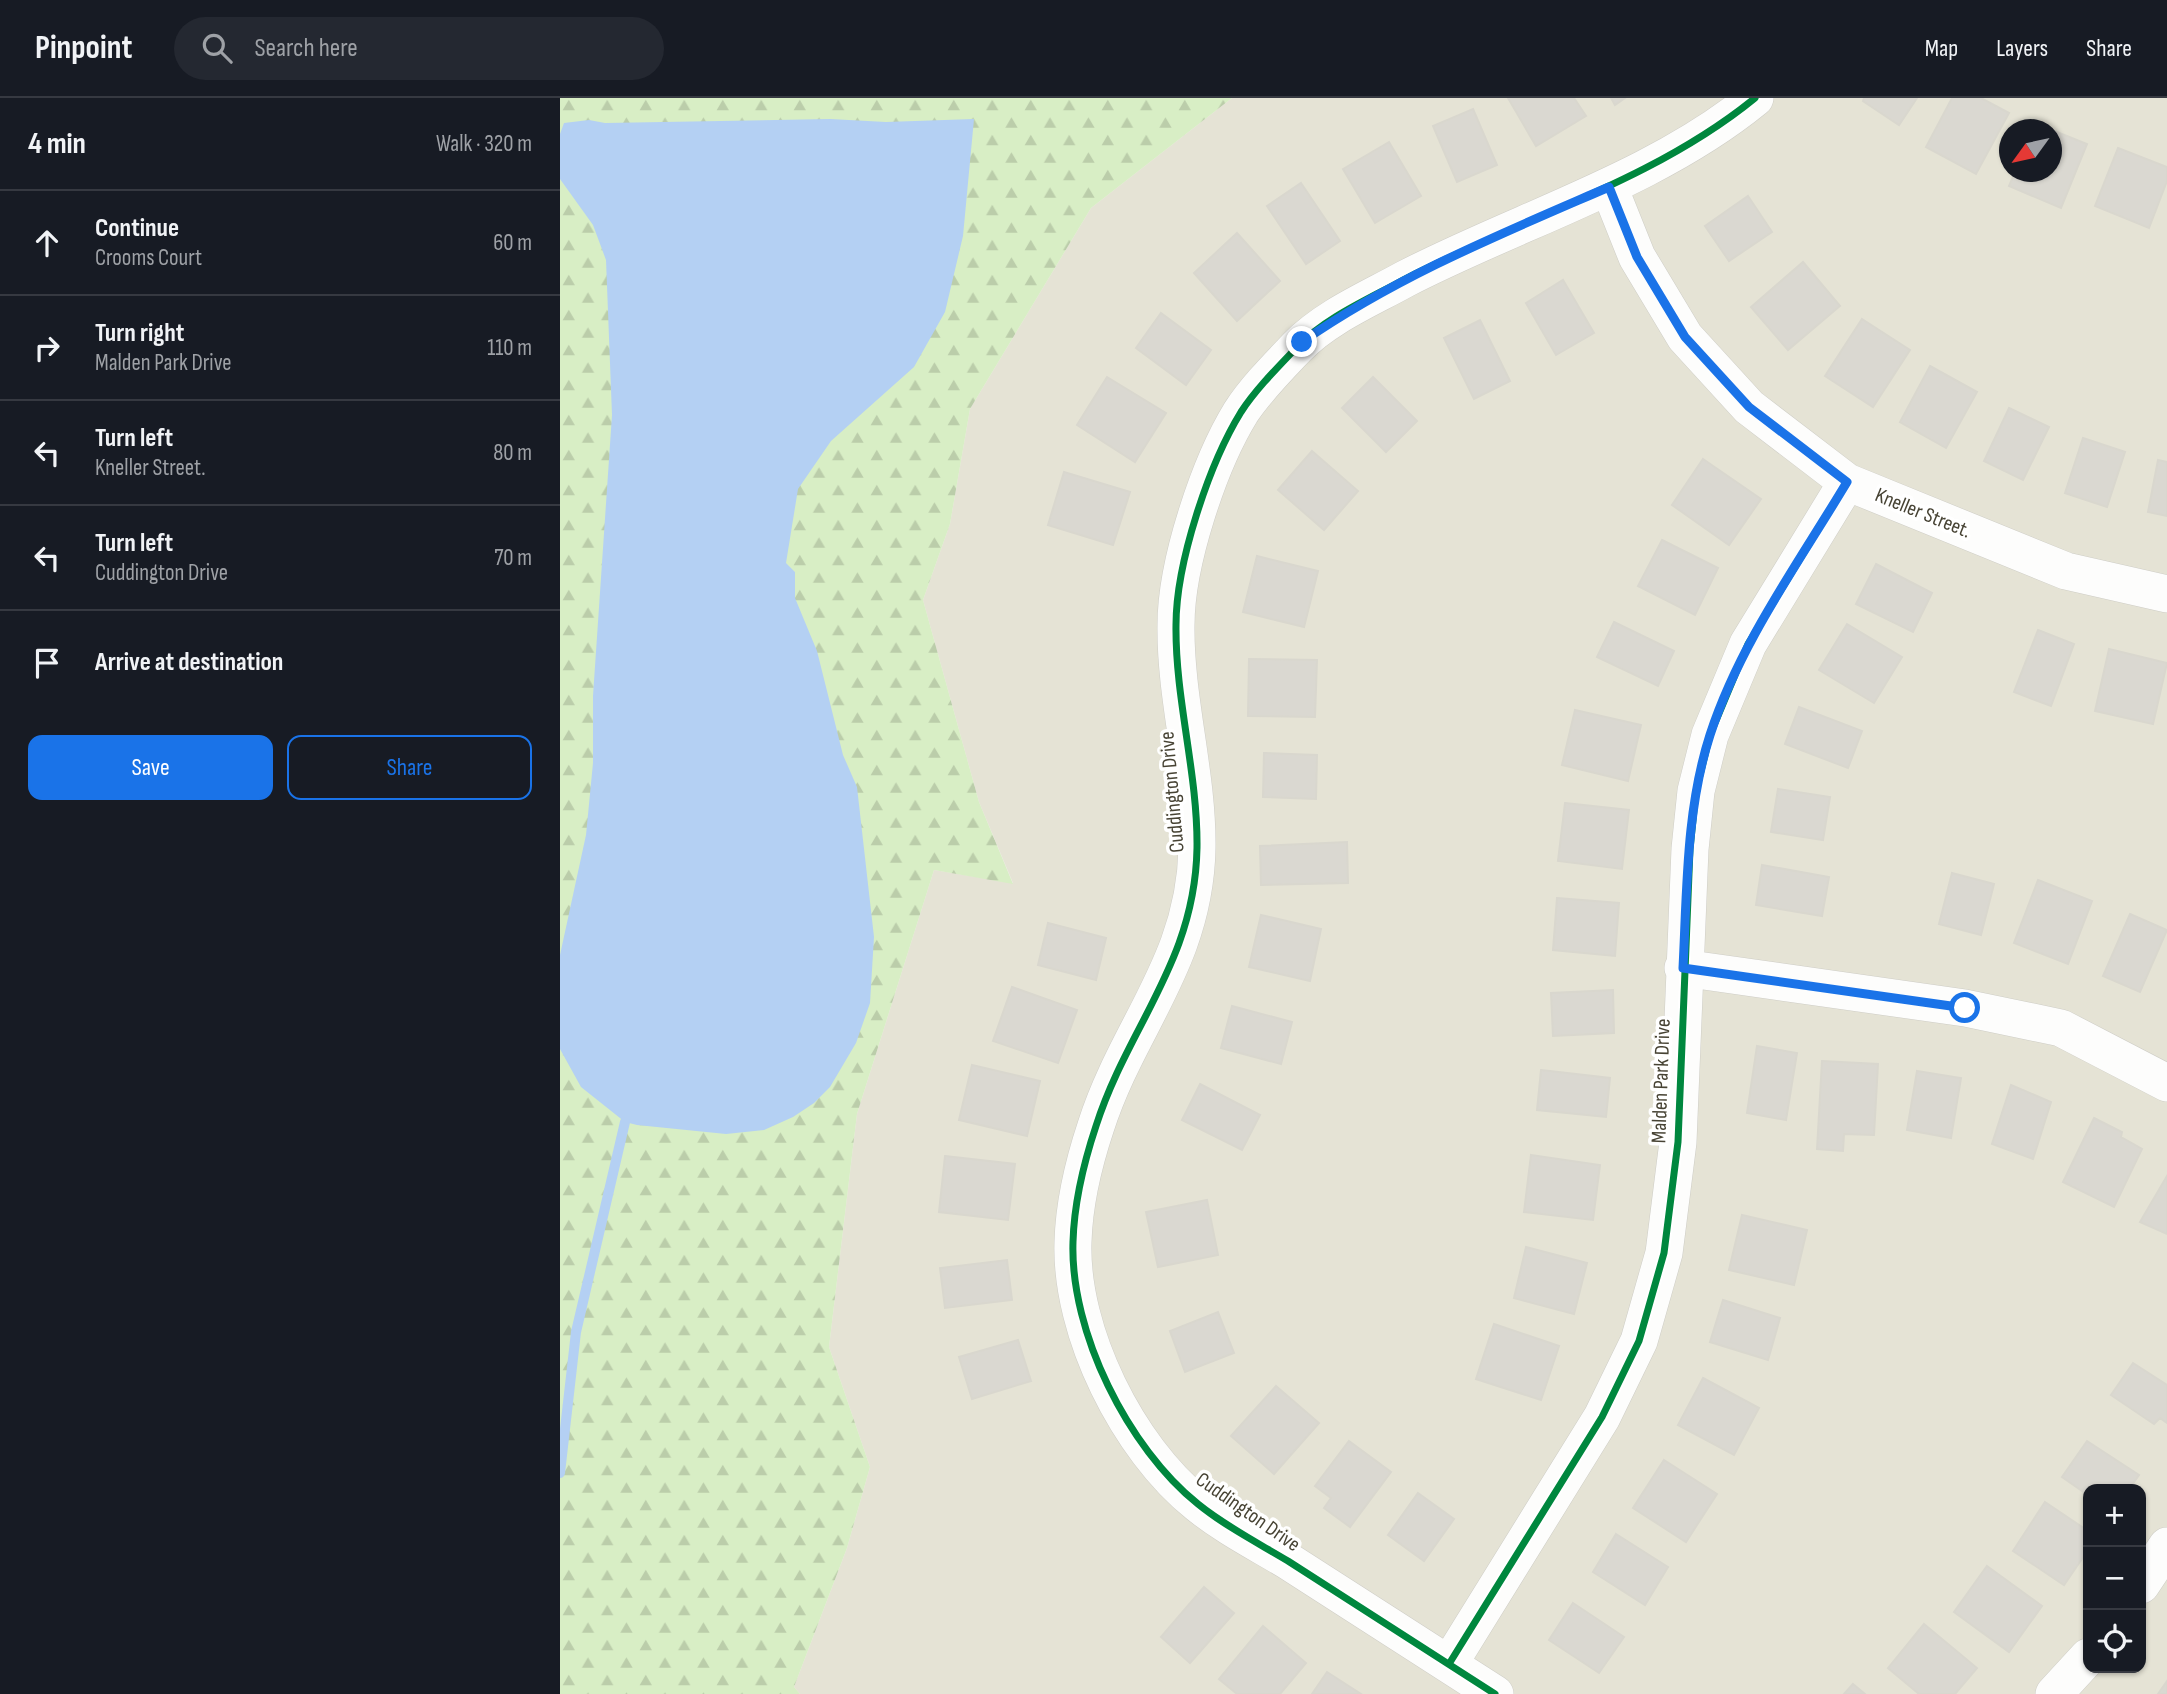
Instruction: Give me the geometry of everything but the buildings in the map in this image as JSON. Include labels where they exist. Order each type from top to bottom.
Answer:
[{"type":"street","name":"Cuddington Drive","points":[[1495,1694],[1198,1504],[1152,1458],[1121,1413],[1098,1364],[1082,1317],[1073,1243],[1085,1169],[1096,1126],[1116,1076],[1184,934],[1197,845],[1175,622],[1182,575],[1215,462],[1243,409],[1302,342],[1351,308],[1455,254],[1609,187],[1734,116],[1755,98]]},
{"type":"street","name":"Kneller Street.","points":[[1609,187],[1637,257],[1685,337],[1749,407],[1847,482],[2066,571],[2167,594]]},
{"type":"street","name":"Malden Park Drive","points":[[1449,1664],[1602,1417],[1639,1341],[1664,1253],[1678,1142],[1683,968],[1695,803],[1710,735],[1748,644],[1847,482]]},
{"type":"street","points":[[1683,968],[1965,1008],[2061,1028],[2167,1083]]},
{"type":"street","points":[[2146,1578],[2167,1546]]},
{"type":"street","points":[[2054,1694],[2083,1662]]},
{"type":"shaded area","points":[[1232,98],[2167,98],[2167,1694],[800,1694],[794,1687],[847,1548],[870,1467],[829,1347],[857,1114],[934,870],[1013,883],[979,802],[923,600],[950,524],[970,409],[1091,208]]},
{"type":"green space","points":[[560,98],[1232,98],[1091,208],[970,409],[950,524],[923,600],[979,802],[1013,884],[934,870],[857,1114],[829,1347],[870,1467],[847,1548],[794,1687],[800,1694],[560,1694]]},
{"type":"water","points":[[830,119],[886,122],[974,119],[963,236],[945,312],[914,367],[831,441],[798,489],[786,563],[795,572],[795,598],[817,651],[843,755],[857,787],[874,937],[870,1003],[856,1043],[830,1087],[814,1103],[793,1117],[764,1130],[726,1134],[637,1125],[625,1122],[581,1087],[560,1049],[560,955],[586,835],[593,763],[593,696],[612,415],[606,260],[593,225],[560,179],[560,134],[564,123],[589,120],[605,123]]},
{"type":"waterway","points":[[560,1473],[576,1332],[625,1122]]},
{"type":"cycle path","points":[[1495,1694],[1288,1561],[1219,1520],[1172,1480],[1127,1420],[1108,1386],[1093,1350],[1081,1313],[1075,1277],[1073,1242],[1078,1199],[1092,1140],[1109,1090],[1173,960],[1193,889],[1197,848],[1196,820],[1179,681],[1177,600],[1196,515],[1217,458],[1241,412],[1297,347],[1334,318],[1405,279],[1630,176],[1716,127],[1755,98]]},
{"type":"cycle path","points":[[1449,1664],[1602,1417],[1639,1341],[1664,1253],[1678,1142],[1690,849],[1696,791],[1710,735],[1748,644],[1847,482]]},
{"type":"route","points":[[1302,342],[1351,308],[1455,254],[1609,187],[1637,257],[1685,337],[1749,407],[1847,482],[1748,644],[1710,735],[1696,791],[1683,968],[1965,1008]]}]
